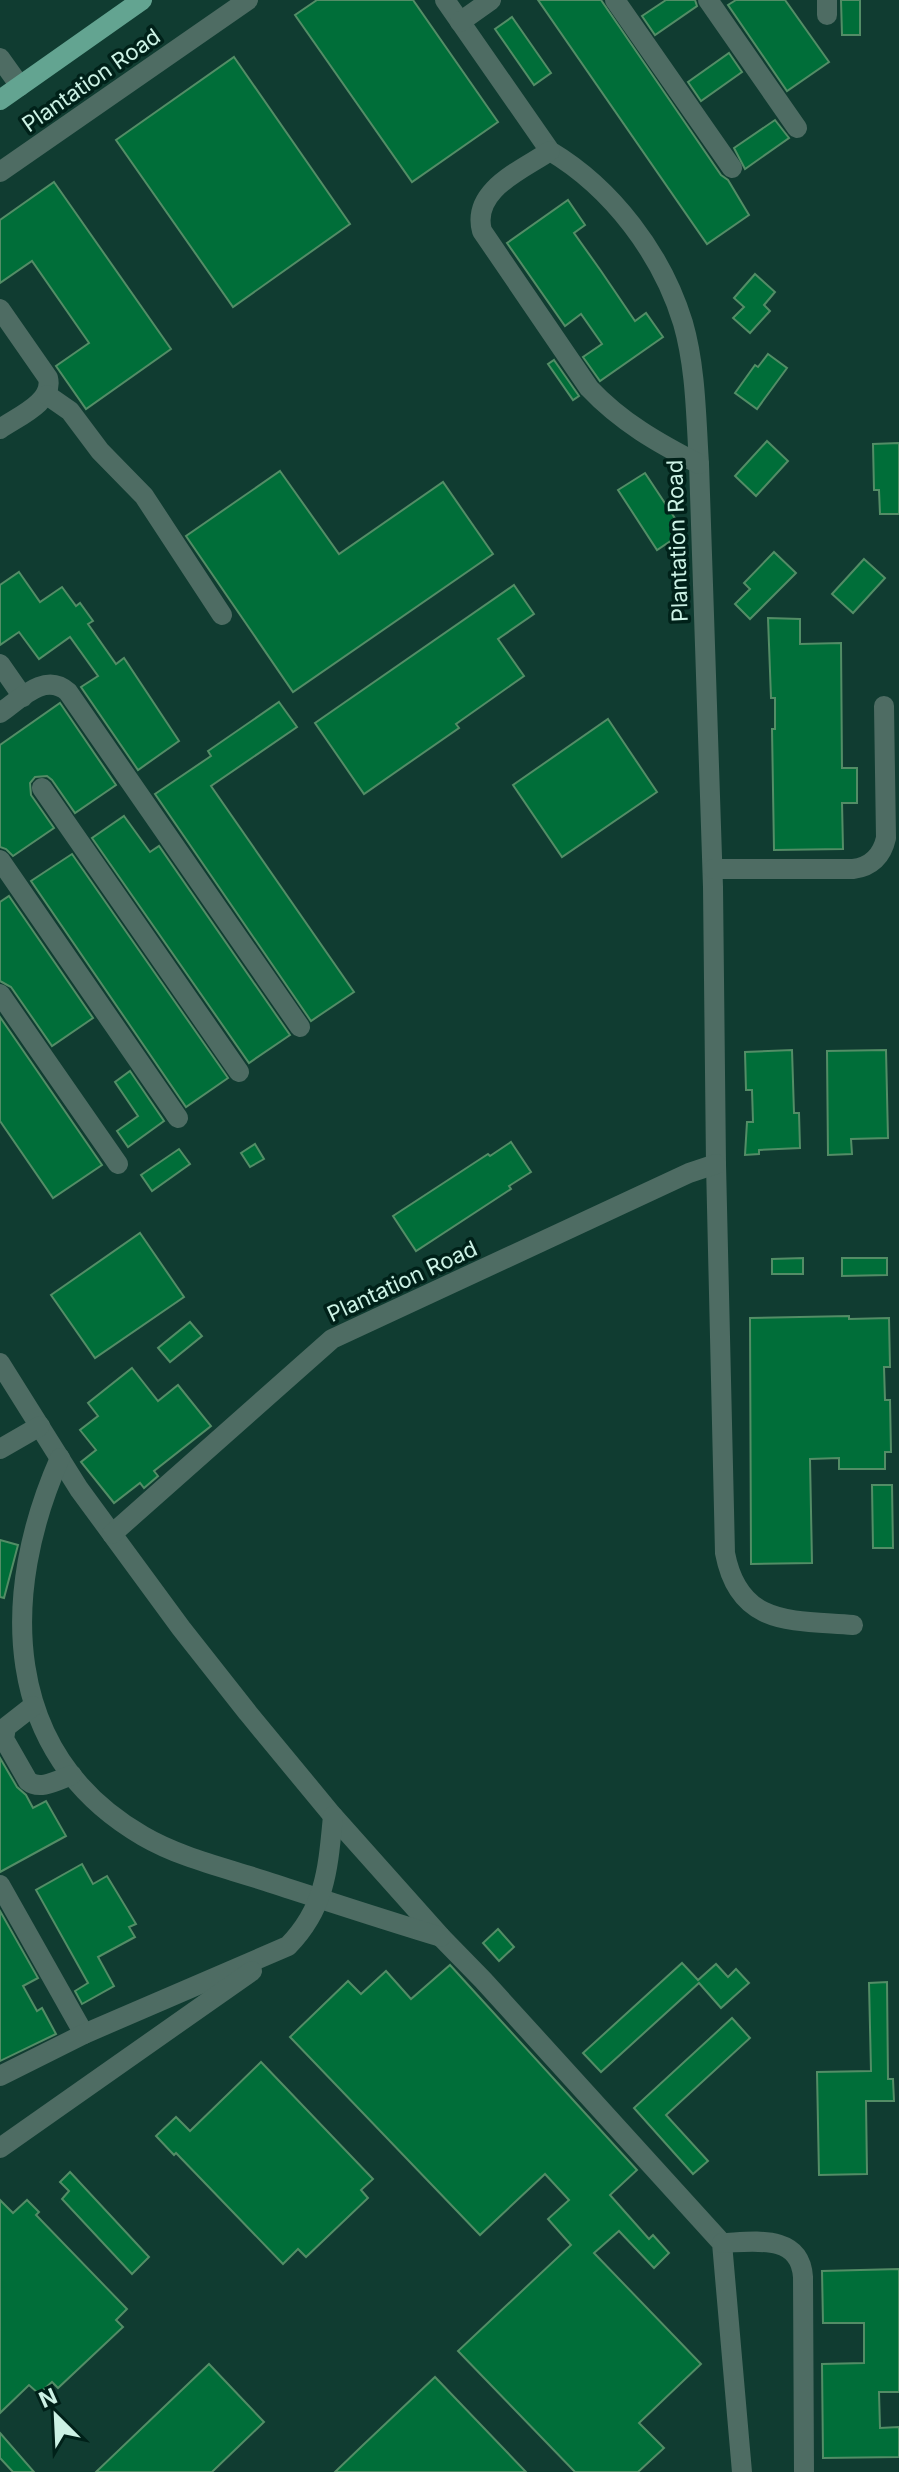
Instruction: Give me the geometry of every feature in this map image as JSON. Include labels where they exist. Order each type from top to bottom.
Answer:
[{"type":"main road","points":[[0,100],[142,0]]},
{"type":"street","name":"Plantation Road","points":[[0,172],[248,0]]},
{"type":"street","name":"Plantation Road","points":[[445,0],[550,151],[573,165],[612,201],[644,243],[668,286],[685,335],[695,403],[699,464],[713,869],[716,1164],[727,1564],[743,1596],[767,1615],[853,1625]]},
{"type":"street","points":[[460,22],[491,0]]},
{"type":"street","points":[[615,0],[732,168]]},
{"type":"street","points":[[708,0],[797,128]]},
{"type":"street","points":[[0,58],[20,86]]},
{"type":"street","points":[[550,151],[488,195],[480,215],[482,231],[589,388],[640,432],[699,464]]},
{"type":"street","points":[[0,309],[48,378],[50,388],[47,395],[0,429]]},
{"type":"street","points":[[47,395],[70,411],[100,451],[144,496],[222,615]]},
{"type":"street","points":[[0,664],[23,697]]},
{"type":"street","points":[[0,713],[47,684],[56,684],[68,692],[300,1027]]},
{"type":"street","points":[[713,869],[853,869],[875,860],[886,838],[884,706]]},
{"type":"street","points":[[42,788],[239,1072]]},
{"type":"street","points":[[0,860],[178,1118]]},
{"type":"street","points":[[0,994],[118,1164]]},
{"type":"street","name":"Plantation Road","points":[[112,1534],[332,1339],[689,1173],[716,1164]]},
{"type":"street","points":[[0,1363],[60,1458],[181,1628],[333,1816],[722,2243],[742,2472]]},
{"type":"street","points":[[0,1449],[40,1426]]},
{"type":"street","points":[[60,1458],[42,1495],[20,1588],[19,1641],[22,1667],[33,1706],[49,1742],[72,1775],[99,1805],[166,1848],[441,1937]]},
{"type":"street","points":[[33,1706],[6,1727],[4,1739],[33,1785],[39,1786],[72,1775]]},
{"type":"street","points":[[0,2148],[288,1946],[304,1930],[326,1882],[333,1816]]},
{"type":"street","points":[[0,1885],[84,2034]]},
{"type":"street","points":[[0,2076],[84,2034],[288,1946]]},
{"type":"street","points":[[722,2243],[775,2242],[791,2249],[800,2262],[804,2472]]},
{"type":"building","points":[[317,0],[413,0],[498,122],[412,182],[295,15]]},
{"type":"building","points":[[538,0],[601,0],[721,175],[728,180],[749,215],[707,244]]},
{"type":"building","points":[[666,0],[695,0],[697,6],[655,35],[642,16]]},
{"type":"building","points":[[736,0],[785,0],[829,62],[787,91],[728,5]]},
{"type":"building","points":[[841,0],[860,0],[860,35],[842,35]]},
{"type":"building","points":[[512,17],[551,73],[534,85],[495,29]]},
{"type":"building","points":[[729,53],[742,72],[701,101],[688,82]]},
{"type":"building","points":[[234,57],[350,224],[233,307],[116,140]]},
{"type":"building","points":[[775,120],[789,138],[745,169],[734,148]]},
{"type":"building","points":[[54,182],[171,349],[86,409],[56,366],[89,343],[87,340],[32,261],[0,283],[0,220]]},
{"type":"building","points":[[568,200],[585,225],[574,233],[635,321],[646,313],[663,337],[600,381],[583,357],[602,344],[581,314],[565,326],[507,243]]},
{"type":"building","points":[[755,274],[775,292],[764,305],[770,311],[750,333],[733,318],[744,307],[734,298]]},
{"type":"building","points":[[768,354],[787,368],[757,409],[735,393],[755,365],[758,367]]},
{"type":"building","points":[[554,360],[579,396],[573,400],[548,364]]},
{"type":"building","points":[[767,441],[788,461],[756,496],[735,476]]},
{"type":"building","points":[[899,443],[899,514],[880,514],[879,490],[874,490],[873,444]]},
{"type":"building","points":[[280,471],[339,554],[443,482],[493,554],[293,692],[186,536]]},
{"type":"building","points":[[645,473],[684,532],[657,550],[618,490]]},
{"type":"building","points":[[774,552],[796,573],[750,619],[735,604],[750,589],[744,583]]},
{"type":"building","points":[[864,559],[885,578],[853,613],[832,594]]},
{"type":"building","points":[[19,572],[40,602],[62,587],[76,606],[80,603],[93,621],[88,624],[116,664],[124,658],[179,741],[138,770],[81,687],[98,676],[70,637],[39,659],[19,632],[0,645],[0,585]]},
{"type":"building","points":[[514,585],[534,614],[498,639],[524,676],[456,724],[459,728],[364,794],[315,723]]},
{"type":"building","points":[[768,618],[800,619],[800,644],[841,643],[842,768],[857,768],[857,803],[842,803],[843,849],[774,850],[772,729],[775,729],[775,698],[771,698]]},
{"type":"building","points":[[279,702],[297,727],[211,786],[354,992],[311,1021],[155,794],[211,756],[208,751]]},
{"type":"building","points":[[60,703],[116,785],[75,813],[52,780],[47,776],[35,777],[30,783],[31,795],[54,828],[13,856],[0,847],[0,745]]},
{"type":"building","points":[[608,719],[657,792],[562,857],[513,785]]},
{"type":"building","points":[[124,816],[150,852],[159,846],[290,1035],[249,1063],[92,838]]},
{"type":"building","points":[[72,854],[228,1078],[186,1107],[31,881]]},
{"type":"building","points":[[9,896],[93,1018],[52,1046],[11,987],[0,981],[0,902]]},
{"type":"building","points":[[0,1017],[102,1165],[53,1198],[0,1121]]},
{"type":"building","points":[[792,1050],[794,1113],[799,1113],[800,1148],[759,1150],[759,1154],[745,1155],[747,1122],[753,1122],[752,1090],[746,1090],[745,1052]]},
{"type":"building","points":[[886,1050],[888,1138],[851,1139],[852,1154],[828,1155],[827,1051]]},
{"type":"building","points":[[130,1071],[164,1121],[128,1147],[117,1131],[138,1116],[115,1082]]},
{"type":"building","points":[[511,1142],[531,1172],[509,1186],[511,1189],[416,1251],[393,1216]]},
{"type":"building","points":[[255,1144],[264,1159],[250,1167],[241,1153]]},
{"type":"building","points":[[179,1149],[190,1164],[152,1191],[141,1175]]},
{"type":"building","points":[[140,1233],[184,1297],[95,1358],[51,1295]]},
{"type":"building","points":[[803,1258],[803,1274],[772,1274],[772,1259]]},
{"type":"building","points":[[842,1258],[887,1258],[887,1275],[842,1276]]},
{"type":"building","points":[[849,1316],[849,1319],[889,1318],[890,1367],[884,1367],[885,1400],[890,1400],[891,1452],[885,1452],[885,1469],[839,1469],[839,1458],[810,1459],[812,1563],[751,1564],[750,1318]]},
{"type":"building","points":[[190,1322],[202,1336],[170,1362],[158,1348]]},
{"type":"building","points":[[132,1368],[158,1401],[178,1385],[211,1426],[154,1471],[158,1476],[144,1488],[140,1483],[114,1503],[81,1462],[96,1450],[80,1430],[98,1416],[88,1403]]},
{"type":"building","points":[[872,1485],[892,1485],[893,1548],[873,1548]]},
{"type":"building","points":[[0,1540],[18,1545],[4,1598],[0,1597]]},
{"type":"building","points":[[0,1758],[33,1808],[46,1801],[66,1836],[0,1872]]},
{"type":"building","points":[[82,1864],[93,1884],[107,1876],[136,1924],[129,1927],[135,1937],[98,1957],[114,1986],[82,2004],[75,1991],[88,1983],[36,1890]]},
{"type":"building","points":[[0,1911],[38,1978],[23,1986],[37,2011],[42,2008],[56,2034],[0,2061]]},
{"type":"building","points":[[498,1929],[514,1947],[499,1961],[483,1943]]},
{"type":"building","points":[[682,1963],[698,1980],[716,1964],[728,1977],[736,1969],[749,1983],[721,2008],[699,1983],[601,2072],[583,2053]]},
{"type":"building","points":[[450,1965],[637,2170],[610,2195],[649,2239],[653,2235],[669,2253],[654,2268],[619,2231],[594,2253],[701,2364],[639,2423],[664,2448],[638,2472],[575,2472],[458,2351],[571,2245],[548,2219],[569,2200],[545,2174],[480,2235],[290,2037],[348,1981],[361,1994],[386,1971],[411,1999]]},
{"type":"building","points":[[887,1982],[888,2079],[893,2079],[894,2101],[866,2101],[867,2174],[819,2175],[817,2072],[871,2071],[869,1983]]},
{"type":"building","points":[[732,2018],[750,2038],[666,2115],[708,2161],[693,2174],[634,2108]]},
{"type":"building","points":[[261,2062],[373,2179],[361,2190],[368,2198],[306,2257],[298,2249],[283,2264],[156,2136],[176,2117],[190,2131]]},
{"type":"building","points":[[70,2172],[149,2257],[132,2274],[62,2199],[69,2191],[60,2182]]},
{"type":"building","points":[[0,2200],[13,2213],[27,2200],[39,2212],[36,2215],[127,2309],[116,2320],[123,2327],[58,2388],[52,2382],[39,2394],[29,2385],[0,2413]]},
{"type":"building","points":[[899,2269],[899,2392],[879,2392],[880,2428],[899,2427],[899,2457],[823,2458],[822,2364],[864,2363],[864,2323],[823,2323],[822,2271]]},
{"type":"building","points":[[209,2364],[264,2422],[212,2472],[96,2472]]},
{"type":"building","points":[[435,2377],[526,2472],[335,2472],[362,2446]]},
{"type":"building","points":[[0,2433],[34,2472],[13,2472],[0,2458]]}]
